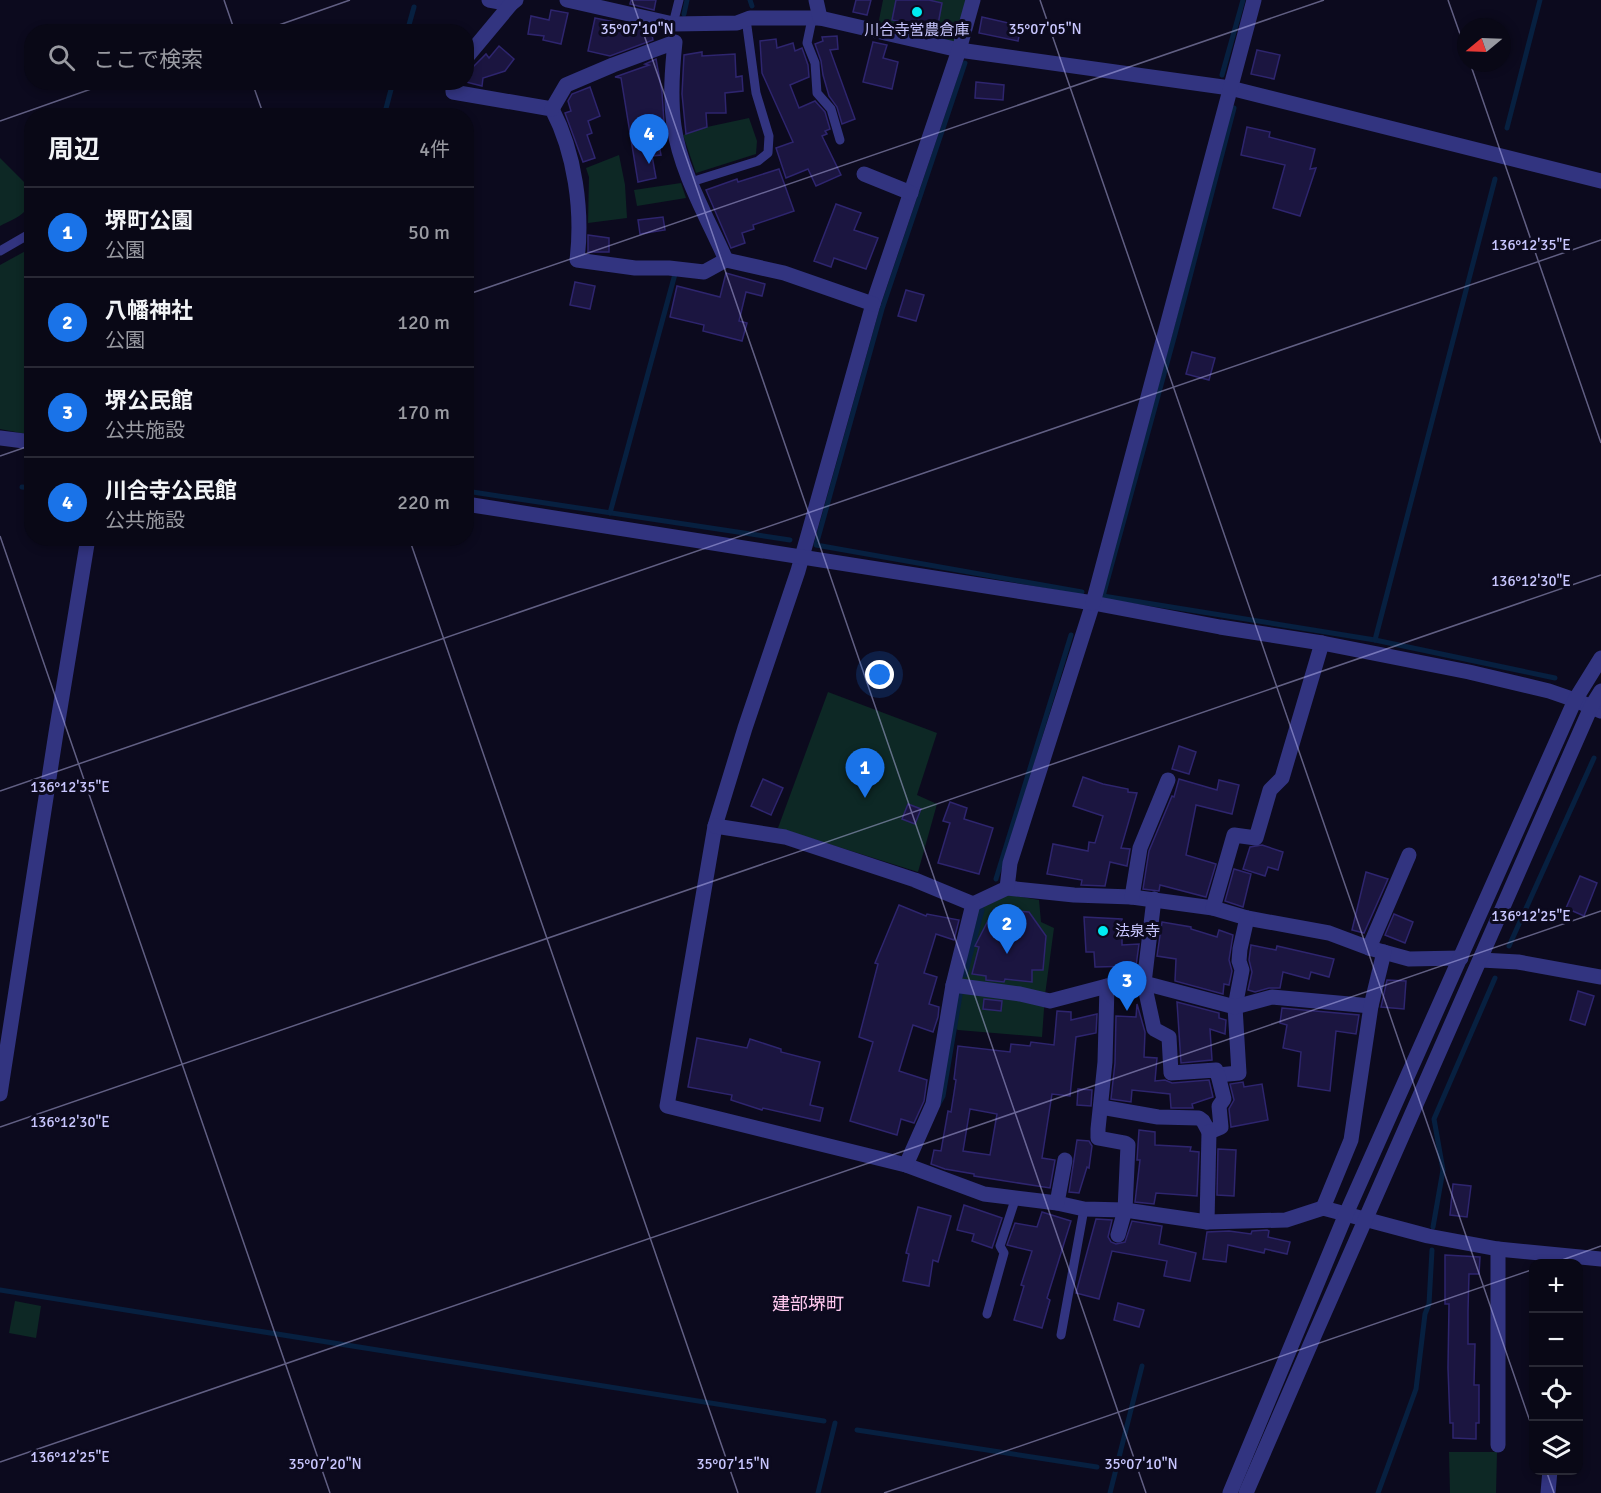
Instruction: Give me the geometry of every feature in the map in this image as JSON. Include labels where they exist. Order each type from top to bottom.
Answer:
[{"type":"street","points":[[489,0],[513,2]]},
{"type":"street","points":[[567,0],[673,24],[737,23],[746,19],[816,19],[958,50],[1230,88],[1601,181]]},
{"type":"street","points":[[816,0],[816,19]]},
{"type":"street","points":[[974,0],[873,304],[801,558],[715,826],[667,1106],[906,1165],[984,1194],[1084,1209],[1125,1210],[1207,1222],[1286,1220],[1323,1208],[1428,1236],[1566,1259]]},
{"type":"street","points":[[1006,888],[1010,863],[1093,603],[1254,0]]},
{"type":"street","points":[[474,48],[513,2]]},
{"type":"street","points":[[673,24],[675,42],[671,86],[674,128],[691,182],[726,260]]},
{"type":"street","points":[[552,109],[566,85],[613,64],[675,42]]},
{"type":"street","points":[[453,90],[453,92],[552,109]]},
{"type":"street","points":[[552,109],[563,129],[576,179],[579,247],[577,260],[635,268],[669,268],[704,272],[726,260],[784,273],[873,304]]},
{"type":"street","points":[[864,174],[911,193]]},
{"type":"street","points":[[0,438],[24,441]]},
{"type":"street","points":[[474,505],[1093,603],[1322,643],[1469,672],[1549,691],[1596,709]]},
{"type":"street","points":[[0,1094],[87,546]]},
{"type":"street","points":[[1213,908],[1233,835],[1256,838],[1270,790],[1282,778],[1322,643]]},
{"type":"street","points":[[1230,1493],[1347,1215],[1575,700],[1601,658]]},
{"type":"street","points":[[1246,1493],[1364,1220],[1596,709],[1601,691]]},
{"type":"street","points":[[1132,897],[1140,848],[1168,780]]},
{"type":"street","points":[[715,826],[784,837],[915,880],[973,904],[1006,888],[1074,895],[1132,897],[1213,908],[1246,918],[1329,933],[1377,950],[1409,958],[1461,958],[1518,962],[1601,977]]},
{"type":"street","points":[[1323,1208],[1350,1140],[1371,1006],[1377,950],[1409,855]]},
{"type":"street","points":[[1154,900],[1144,983],[1154,1029],[1169,1037],[1171,1072],[1216,1070],[1224,1099],[1218,1106],[1221,1127],[1209,1132]]},
{"type":"street","points":[[906,1165],[933,1104],[953,985],[973,904]]},
{"type":"street","points":[[1218,1075],[1239,1073],[1235,1007],[1242,970],[1239,961],[1246,918]]},
{"type":"street","points":[[953,985],[1020,994],[1050,1001],[1107,986],[1144,983],[1235,1007],[1272,997],[1371,1006]]},
{"type":"street","points":[[1107,986],[1098,1138],[1128,1145],[1125,1210],[1118,1235]]},
{"type":"street","points":[[1101,1107],[1158,1117],[1203,1120],[1209,1132],[1207,1222]]},
{"type":"street","points":[[1056,1203],[1065,1160]]},
{"type":"street","points":[[1498,1249],[1498,1445]]},
{"type":"street","points":[[1583,1260],[1601,1259]]},
{"type":"street","points":[[1548,1493],[1550,1475]]},
{"type":"lane","points":[[673,24],[679,0]]},
{"type":"lane","points":[[691,182],[758,161],[768,153],[769,136],[756,93],[746,19]]},
{"type":"lane","points":[[816,19],[807,43],[815,63],[817,93],[831,109],[840,140]]},
{"type":"lane","points":[[0,251],[24,237]]},
{"type":"lane","points":[[987,1314],[1004,1253],[1000,1246],[1016,1197]]},
{"type":"lane","points":[[1061,1335],[1084,1209]]},
{"type":"green space","points":[[883,0],[973,0],[959,50],[877,30]]},
{"type":"green space","points":[[749,118],[757,141],[756,154],[696,173],[683,135]]},
{"type":"green space","points":[[619,155],[625,185],[627,218],[588,223],[589,177],[586,168]]},
{"type":"green space","points":[[0,158],[24,182],[24,212],[0,226]]},
{"type":"green space","points":[[681,183],[686,198],[637,206],[634,190]]},
{"type":"green space","points":[[24,252],[24,434],[0,429],[0,265]]},
{"type":"green space","points":[[828,692],[937,733],[917,795],[937,804],[918,872],[778,828]]},
{"type":"green space","points":[[1005,894],[1039,900],[1041,922],[1054,928],[1042,1037],[958,1030],[949,1024],[977,907]]},
{"type":"green space","points":[[15,1301],[41,1306],[36,1338],[9,1333]]},
{"type":"green space","points":[[1449,1452],[1497,1452],[1496,1493],[1450,1493]]},
{"type":"building","points":[[631,0],[656,0],[654,10],[630,4]]},
{"type":"building","points":[[856,0],[871,0],[867,15],[853,12]]},
{"type":"building","name":"川合寺営農倉庫","points":[[896,0],[929,0],[942,3],[937,30],[892,20]]},
{"type":"building","points":[[551,10],[568,13],[561,44],[543,40],[544,36],[528,34],[531,16],[549,20]]},
{"type":"building","points":[[982,17],[1021,26],[1018,41],[979,33]]},
{"type":"building","points":[[595,18],[649,29],[653,40],[610,56],[588,51]]},
{"type":"building","points":[[837,36],[838,49],[830,50],[855,119],[842,124],[837,107],[829,96],[815,44],[823,41],[822,37]]},
{"type":"building","points":[[776,39],[777,48],[793,43],[795,51],[802,48],[808,65],[809,77],[790,85],[799,108],[815,101],[825,112],[830,129],[822,136],[841,175],[816,186],[808,169],[786,178],[776,148],[793,142],[762,73],[760,41]]},
{"type":"building","points":[[873,42],[887,45],[883,58],[898,62],[892,89],[863,82]]},
{"type":"building","points":[[499,46],[514,59],[505,71],[483,78],[482,86],[474,84],[474,66],[486,54],[489,58]]},
{"type":"building","points":[[1257,50],[1280,55],[1274,79],[1251,74]]},
{"type":"building","points":[[702,52],[702,56],[735,54],[736,77],[742,76],[743,91],[725,93],[726,113],[706,113],[707,127],[686,134],[682,94],[684,55]]},
{"type":"building","points":[[656,59],[664,122],[655,123],[661,155],[652,156],[656,178],[638,182],[621,78],[615,77],[649,65],[645,64]]},
{"type":"building","points":[[976,82],[1004,85],[1003,100],[975,98]]},
{"type":"building","points":[[590,87],[600,116],[588,121],[592,133],[587,135],[595,158],[583,162],[565,113],[571,111],[568,101],[572,94]]},
{"type":"building","points":[[1247,127],[1270,132],[1269,137],[1315,149],[1310,169],[1316,168],[1300,216],[1273,208],[1285,165],[1241,155]]},
{"type":"building","points":[[779,169],[794,211],[753,225],[754,229],[742,233],[745,243],[731,248],[706,190],[737,179],[738,182]]},
{"type":"building","points":[[836,204],[861,213],[854,230],[878,238],[866,269],[834,258],[831,267],[814,261]]},
{"type":"building","points":[[663,217],[665,230],[640,234],[638,220]]},
{"type":"building","points":[[588,235],[609,238],[609,252],[588,252]]},
{"type":"building","points":[[726,273],[765,284],[762,296],[746,292],[739,321],[747,323],[742,341],[703,331],[704,325],[670,317],[677,286],[720,297]]},
{"type":"building","points":[[575,282],[595,286],[590,309],[570,305]]},
{"type":"building","points":[[906,290],[924,295],[916,321],[898,316]]},
{"type":"building","points":[[1192,352],[1215,358],[1209,380],[1186,374]]},
{"type":"building","points":[[1179,746],[1196,752],[1189,774],[1172,769]]},
{"type":"building","points":[[1083,777],[1137,793],[1121,848],[1130,849],[1127,866],[1110,862],[1105,886],[1081,885],[1082,880],[1047,874],[1053,844],[1088,851],[1089,842],[1095,843],[1103,816],[1073,806]]},
{"type":"building","points":[[763,779],[783,788],[771,815],[751,806]]},
{"type":"building","points":[[1179,779],[1217,790],[1219,780],[1239,785],[1232,814],[1196,805],[1186,855],[1216,864],[1206,897],[1160,885],[1159,891],[1143,889],[1149,851],[1172,796],[1174,797]]},
{"type":"building","points":[[950,802],[967,808],[964,819],[993,828],[979,874],[938,863],[950,823],[943,821]]},
{"type":"building","points":[[908,804],[921,809],[915,824],[902,819]]},
{"type":"building","points":[[1262,845],[1283,852],[1278,870],[1268,867],[1265,876],[1243,869],[1250,847]]},
{"type":"building","points":[[1234,869],[1251,874],[1243,907],[1225,901]]},
{"type":"building","points":[[1366,872],[1388,879],[1364,933],[1352,930]]},
{"type":"building","points":[[1580,876],[1597,883],[1584,916],[1566,908]]},
{"type":"building","points":[[899,905],[926,916],[927,914],[959,920],[954,940],[936,934],[924,973],[937,977],[929,1004],[939,1007],[938,1017],[933,1032],[913,1025],[899,1071],[927,1080],[924,1101],[914,1123],[901,1119],[897,1135],[850,1121],[873,1042],[859,1037],[878,964],[875,963]]},
{"type":"building","points":[[994,909],[1029,912],[1046,936],[1043,970],[1032,970],[1032,982],[1005,979],[1004,982],[986,980],[986,976],[972,974],[979,947],[975,946]]},
{"type":"building","points":[[1394,914],[1413,922],[1405,943],[1385,935]]},
{"type":"building","name":"法泉寺","points":[[1084,917],[1122,919],[1122,945],[1139,944],[1136,966],[1095,967],[1094,952],[1086,952]]},
{"type":"building","points":[[1162,922],[1191,927],[1191,929],[1217,937],[1219,930],[1233,935],[1229,960],[1232,971],[1229,985],[1224,984],[1223,994],[1175,981],[1176,959],[1157,956]]},
{"type":"building","points":[[1251,945],[1276,950],[1277,946],[1334,959],[1329,977],[1311,972],[1309,979],[1283,972],[1280,988],[1255,992],[1248,990],[1252,972],[1249,960]]},
{"type":"building","points":[[1387,980],[1406,981],[1404,1009],[1381,1007]]},
{"type":"building","points":[[1578,991],[1594,996],[1585,1025],[1570,1020]]},
{"type":"building","points":[[984,999],[1002,1001],[1001,1011],[983,1009]]},
{"type":"building","points":[[1177,1002],[1219,1013],[1219,1018],[1226,1020],[1225,1034],[1210,1029],[1212,1060],[1181,1063]]},
{"type":"building","points":[[1137,1004],[1145,1032],[1144,1057],[1157,1058],[1155,1081],[1165,1080],[1172,1083],[1209,1080],[1213,1097],[1192,1104],[1193,1108],[1171,1108],[1170,1094],[1132,1090],[1131,1102],[1111,1099],[1115,1063],[1116,1016],[1136,1017]]},
{"type":"building","points":[[1282,1008],[1359,1015],[1356,1034],[1336,1031],[1330,1091],[1298,1086],[1301,1052],[1283,1048],[1287,1025],[1280,1023]]},
{"type":"building","points":[[1057,1011],[1071,1012],[1071,1020],[1097,1014],[1096,1033],[1076,1037],[1070,1096],[1052,1094],[1042,1158],[1055,1160],[1050,1188],[974,1176],[974,1174],[931,1164],[934,1150],[941,1151],[948,1111],[951,1112],[958,1046],[1010,1052],[1011,1044],[1030,1046],[1031,1042],[1054,1045]],"holes":[[[970,1109],[997,1114],[990,1155],[963,1151]]]},
{"type":"building","points":[[697,1038],[747,1048],[750,1039],[781,1049],[781,1052],[820,1062],[810,1105],[823,1108],[820,1121],[763,1108],[762,1110],[731,1100],[732,1095],[688,1087]]},
{"type":"building","points":[[1243,1082],[1244,1087],[1262,1084],[1268,1120],[1231,1127],[1229,1109],[1234,1100],[1230,1084]]},
{"type":"building","points":[[1078,1089],[1092,1090],[1091,1106],[1077,1105]]},
{"type":"building","points":[[1139,1130],[1155,1132],[1155,1145],[1191,1147],[1190,1151],[1199,1152],[1197,1196],[1156,1193],[1154,1204],[1135,1202],[1140,1160],[1137,1160]]},
{"type":"building","points":[[1077,1140],[1089,1141],[1092,1146],[1089,1168],[1087,1167],[1079,1193],[1069,1192]]},
{"type":"building","points":[[1218,1149],[1236,1150],[1234,1196],[1217,1195]]},
{"type":"building","points":[[1453,1184],[1471,1186],[1467,1217],[1450,1215]]},
{"type":"building","points":[[964,1205],[1002,1218],[992,1248],[972,1241],[974,1234],[957,1230]]},
{"type":"building","points":[[918,1207],[951,1216],[938,1262],[933,1260],[929,1286],[903,1281],[909,1254],[906,1253]]},
{"type":"building","points":[[1042,1212],[1071,1221],[1047,1298],[1050,1300],[1042,1328],[1014,1320],[1024,1286],[1021,1285],[1032,1251],[1007,1245],[1015,1223],[1037,1227]]},
{"type":"building","points":[[1096,1219],[1112,1220],[1108,1237],[1116,1244],[1125,1242],[1132,1221],[1162,1226],[1159,1244],[1196,1253],[1190,1281],[1164,1276],[1167,1261],[1112,1251],[1099,1299],[1076,1293]]},
{"type":"building","points":[[1229,1231],[1251,1234],[1252,1231],[1269,1231],[1268,1237],[1290,1242],[1287,1254],[1265,1249],[1264,1253],[1228,1245],[1226,1262],[1203,1259],[1207,1232]]},
{"type":"building","points":[[1445,1255],[1480,1257],[1479,1274],[1469,1274],[1468,1311],[1468,1344],[1475,1344],[1474,1385],[1479,1385],[1479,1423],[1476,1423],[1476,1439],[1453,1438],[1453,1423],[1450,1423],[1449,1304],[1445,1304]]},
{"type":"building","points":[[1118,1303],[1144,1310],[1139,1327],[1114,1320]]},
{"type":"waterway","points":[[684,14],[687,0]]},
{"type":"waterway","points":[[750,0],[752,6]]},
{"type":"waterway","points":[[1222,75],[1243,0]]},
{"type":"waterway","points":[[1507,128],[1540,0]]},
{"type":"waterway","points":[[409,24],[414,7]]},
{"type":"waterway","points":[[965,63],[882,309],[816,545],[1082,592]]},
{"type":"waterway","points":[[386,108],[391,90]]},
{"type":"waterway","points":[[1234,108],[1103,596],[1375,640],[1555,678]]},
{"type":"waterway","points":[[1375,640],[1495,179]]},
{"type":"waterway","points":[[610,513],[675,274]]},
{"type":"waterway","points":[[474,492],[790,540]]},
{"type":"waterway","points":[[996,879],[1071,635]]},
{"type":"waterway","points":[[1509,946],[1594,758]]},
{"type":"waterway","points":[[965,975],[982,910]]},
{"type":"waterway","points":[[1433,1227],[1443,1170],[1434,1119],[1495,978]]},
{"type":"waterway","points":[[938,1105],[943,1096],[960,995]]},
{"type":"waterway","points":[[1378,1493],[1416,1389],[1425,1314],[1429,1304],[1432,1250]]},
{"type":"waterway","points":[[0,1290],[824,1421]]},
{"type":"waterway","points":[[1110,1493],[1142,1366]]},
{"type":"waterway","points":[[818,1493],[835,1423]]},
{"type":"waterway","points":[[857,1430],[1097,1467]]},
{"type":"place","name":"川合寺営農倉庫","points":[[917,12]]},
{"type":"place","name":"川合寺公民館","points":[[649,164]]},
{"type":"place","name":"堺町公園","points":[[865,798]]},
{"type":"place","name":"法泉寺","points":[[1103,931]]},
{"type":"place","name":"八幡神社","points":[[1007,954]]},
{"type":"place","name":"堺公民館","points":[[1127,1011]]},
{"type":"district","name":"建部堺町","points":[[808,1304]]}]
